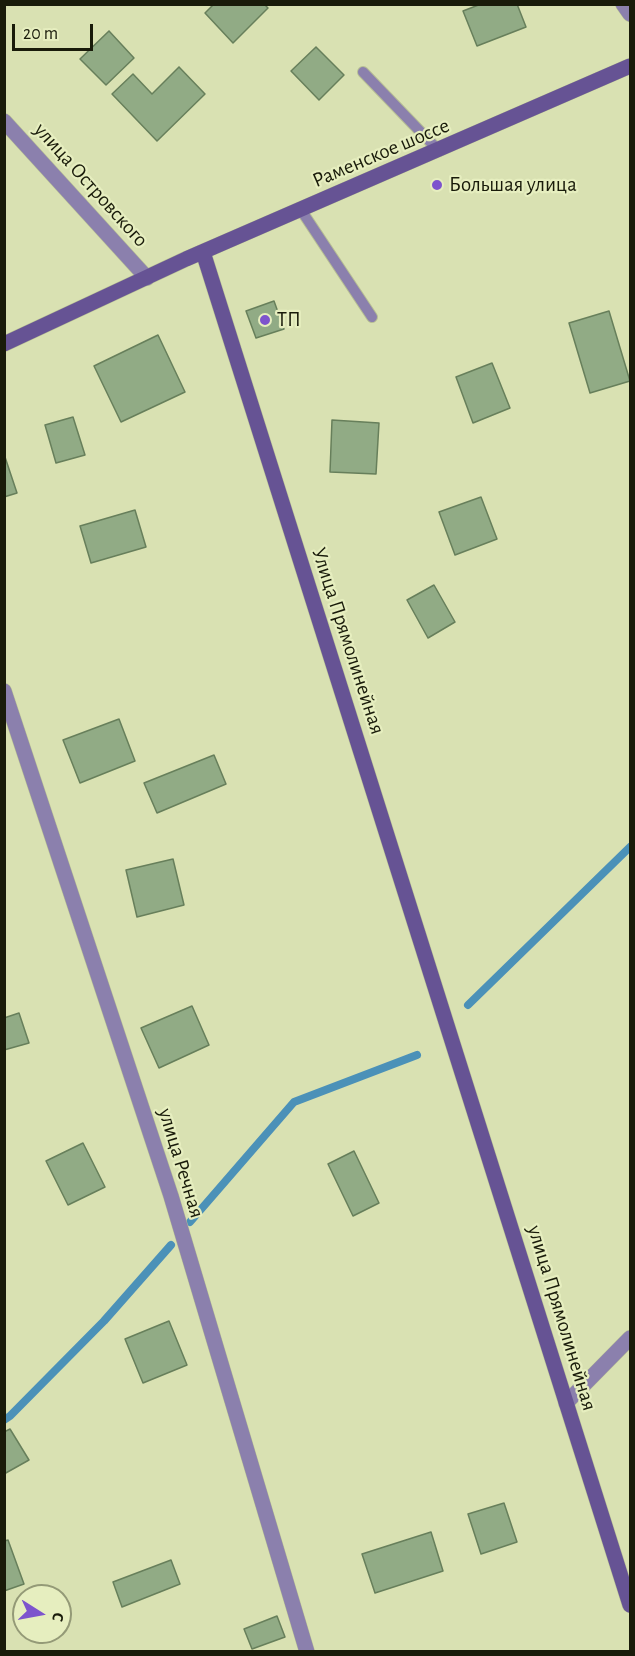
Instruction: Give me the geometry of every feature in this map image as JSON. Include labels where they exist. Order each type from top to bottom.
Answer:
[{"type":"street","points":[[623,4],[630,14]]},
{"type":"street","name":"Раменское шоссе","points":[[4,344],[203,252],[440,151],[630,66]]},
{"type":"street","name":"улица Островского","points":[[4,120],[147,278]]},
{"type":"street","name":"Улица Прямолинейная","points":[[203,252],[453,1044]]},
{"type":"street","name":"улица Речная","points":[[4,691],[171,1196],[307,1652]]},
{"type":"street","name":"улица Прямолинейная","points":[[453,1044],[630,1605]]},
{"type":"street","points":[[566,1403],[630,1338]]},
{"type":"lane","points":[[363,72],[440,151]]},
{"type":"lane","points":[[301,210],[372,317]]},
{"type":"building","points":[[214,4],[264,4],[268,8],[233,43],[205,13]]},
{"type":"building","points":[[481,4],[517,4],[526,27],[477,46],[463,11]]},
{"type":"building","points":[[109,31],[134,58],[106,85],[80,59]]},
{"type":"building","points":[[316,47],[344,75],[319,100],[291,71]]},
{"type":"building","points":[[179,67],[205,94],[157,141],[112,94],[133,74],[152,94]]},
{"type":"building","name":"ТП","points":[[274,301],[284,329],[256,338],[246,311]]},
{"type":"building","points":[[609,311],[630,381],[590,393],[569,323]]},
{"type":"building","points":[[158,335],[185,392],[121,422],[94,366]]},
{"type":"building","points":[[492,363],[510,408],[473,423],[456,377]]},
{"type":"building","points":[[73,417],[85,455],[56,463],[45,425]]},
{"type":"building","points":[[332,420],[379,423],[376,474],[330,472]]},
{"type":"building","points":[[4,454],[17,493],[4,497]]},
{"type":"building","points":[[481,497],[497,539],[455,555],[439,512]]},
{"type":"building","points":[[135,510],[146,547],[91,563],[80,526]]},
{"type":"building","points":[[434,585],[455,622],[428,638],[407,600]]},
{"type":"building","points":[[119,719],[135,761],[80,783],[63,740]]},
{"type":"building","points":[[214,755],[226,784],[157,813],[144,783]]},
{"type":"building","points":[[173,859],[184,905],[137,917],[126,870]]},
{"type":"building","points":[[192,1006],[209,1045],[159,1068],[141,1028]]},
{"type":"building","points":[[19,1013],[29,1043],[4,1050],[4,1018]]},
{"type":"building","points":[[83,1143],[105,1187],[68,1205],[46,1161]]},
{"type":"building","points":[[354,1151],[379,1203],[353,1216],[328,1164]]},
{"type":"building","points":[[169,1321],[187,1365],[143,1383],[125,1339]]},
{"type":"building","points":[[10,1429],[29,1460],[4,1474],[4,1432]]},
{"type":"building","points":[[504,1503],[517,1542],[481,1554],[468,1514]]},
{"type":"building","points":[[431,1532],[443,1571],[375,1593],[362,1554]]},
{"type":"building","points":[[8,1540],[24,1584],[12,1584],[12,1588],[4,1591],[4,1541]]},
{"type":"building","points":[[171,1560],[180,1584],[122,1607],[113,1582]]},
{"type":"building","points":[[277,1616],[285,1637],[252,1649],[244,1629]]},
{"type":"waterway","points":[[468,1005],[630,847]]},
{"type":"waterway","points":[[190,1222],[294,1102],[417,1055]]},
{"type":"waterway","points":[[4,1420],[104,1321],[171,1245]]},
{"type":"place","name":"Большая улица","points":[[437,185]]},
{"type":"place","name":"ТП","points":[[265,320]]}]
